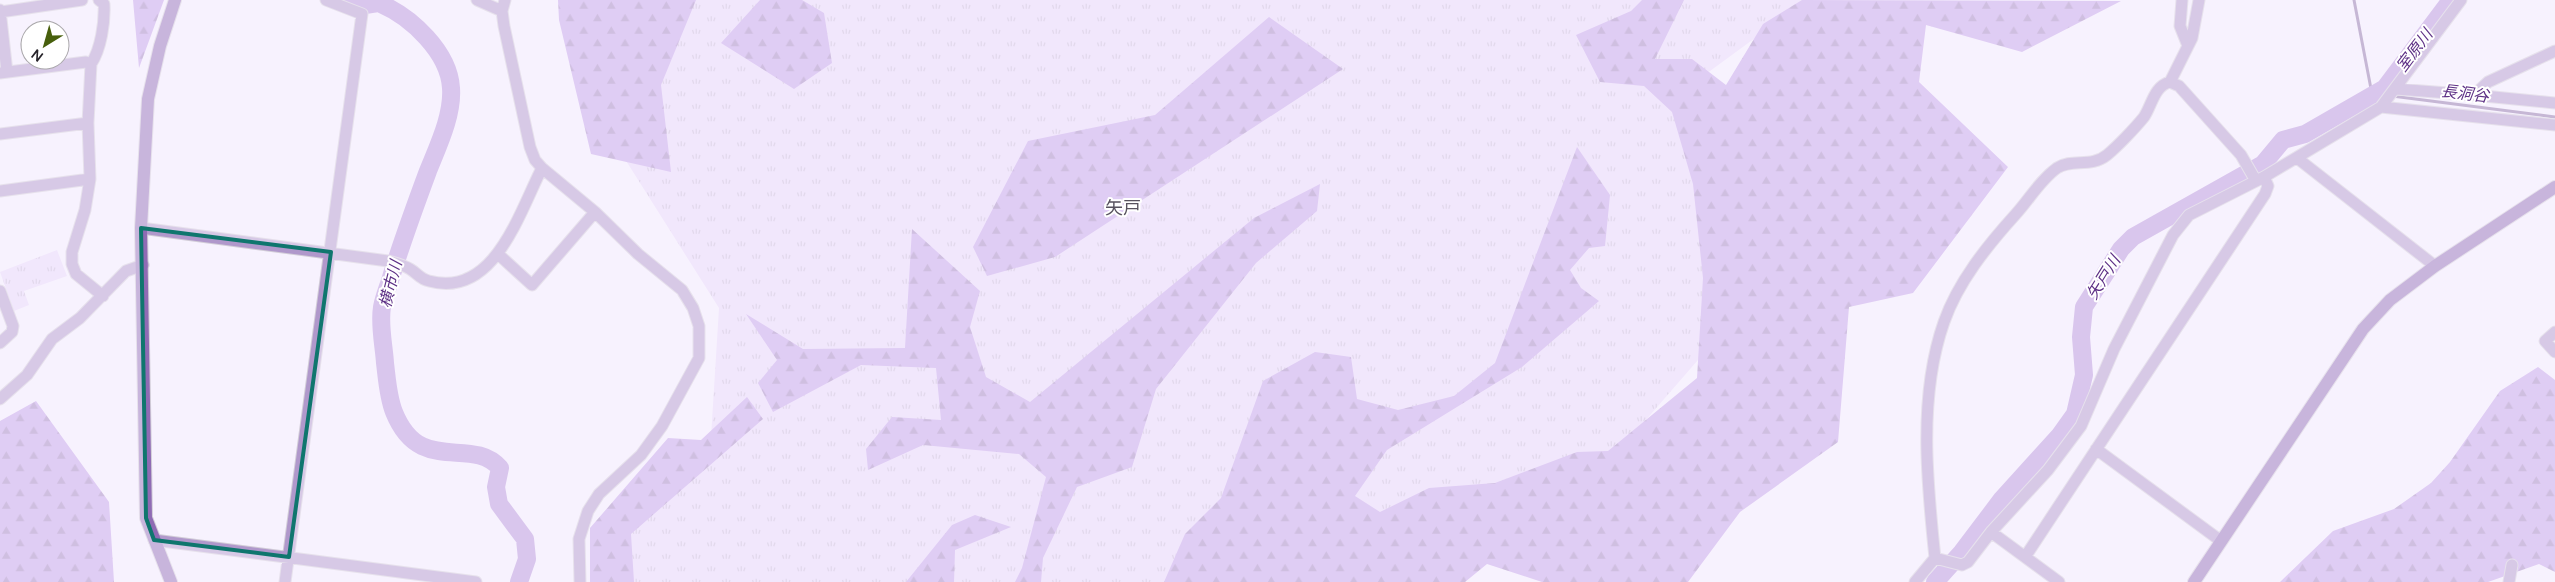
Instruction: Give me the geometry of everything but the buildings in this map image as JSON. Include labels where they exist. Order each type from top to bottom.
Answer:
[{"type":"street","points":[[82,0],[0,11],[4,72],[86,62],[91,64]]},
{"type":"street","points":[[99,0],[104,4],[104,14],[96,57],[91,64],[88,123],[90,179],[85,210],[72,252],[72,264],[76,274],[103,296]]},
{"type":"street","points":[[171,582],[146,518],[142,228],[148,98],[160,46],[176,0]]},
{"type":"street","points":[[285,582],[362,14],[326,0]]},
{"type":"street","points":[[477,0],[503,5],[530,147],[535,160],[595,212],[638,254],[682,290],[693,308],[699,326],[701,346],[694,372],[653,441],[599,494],[588,511],[579,539],[580,582]]},
{"type":"street","points":[[2182,0],[2180,26],[2188,46]]},
{"type":"street","points":[[2170,82],[2192,38],[2199,0]]},
{"type":"street","points":[[1935,558],[1962,565],[1968,562],[1991,532],[2048,470],[2081,426],[2114,349],[2173,236],[2189,214],[2260,179],[2383,104],[2461,0]]},
{"type":"street","points":[[2474,95],[2488,82],[2555,51]]},
{"type":"street","points":[[1914,582],[1935,558],[1928,467],[1928,404],[1934,360],[1944,321],[1965,280],[1988,247],[2034,190],[2057,168],[2068,163],[2086,164],[2106,156],[2144,117],[2163,84],[2170,82],[2180,86],[2241,155],[2247,166],[2268,186],[2265,194],[2025,557]]},
{"type":"street","points":[[2396,89],[2555,103]]},
{"type":"street","points":[[2383,104],[2555,124]]},
{"type":"street","points":[[0,134],[88,123]]},
{"type":"street","points":[[2297,158],[2435,266]]},
{"type":"street","points":[[142,228],[388,261],[410,269],[427,281],[460,283],[479,274],[498,254],[542,168]]},
{"type":"street","points":[[0,191],[90,179]]},
{"type":"street","points":[[2194,582],[2363,329],[2390,300],[2435,266],[2555,187]]},
{"type":"street","points":[[498,254],[532,285],[595,212]]},
{"type":"street","points":[[0,399],[27,375],[46,346],[103,296],[126,271],[143,265]]},
{"type":"street","points":[[0,291],[13,326],[12,332],[0,343]]},
{"type":"street","points":[[2555,332],[2545,342],[2555,352]]},
{"type":"street","points":[[2096,449],[2221,541]]},
{"type":"street","points":[[1991,532],[2058,581]]},
{"type":"street","points":[[154,540],[476,582]]},
{"type":"street","points":[[2509,582],[2512,565]]},
{"type":"highlighted area","points":[[141,228],[331,252],[289,557],[154,540],[146,518]]},
{"type":"green space","points":[[133,0],[164,0],[139,68]]},
{"type":"green space","points":[[558,0],[696,0],[661,85],[671,172],[591,154],[559,20]]},
{"type":"green space","points":[[660,0],[1807,0],[1695,82],[1731,322],[1578,498],[1297,582],[625,582],[622,530],[710,453],[719,308],[623,156]]},
{"type":"green space","points":[[760,0],[802,0],[824,13],[832,63],[794,89],[721,43]]},
{"type":"green space","points":[[1642,0],[1684,0],[1655,59],[1692,59],[1726,85],[1763,24],[1802,0],[2121,1],[2022,52],[1926,25],[1919,82],[2008,167],[1913,293],[1849,307],[1838,442],[1740,512],[1688,582],[1542,582],[1487,564],[1465,582],[1164,582],[1185,534],[1221,498],[1263,381],[1315,352],[1351,357],[1357,399],[1398,410],[1454,396],[1495,363],[1577,147],[1610,195],[1605,246],[1589,248],[1570,270],[1581,288],[1599,301],[1522,367],[1387,450],[1355,496],[1380,512],[1429,488],[1495,483],[1577,452],[1608,451],[1697,378],[1703,278],[1693,184],[1672,112],[1644,86],[1600,82],[1576,35],[1631,11]]},
{"type":"green space","points":[[1269,17],[1343,69],[1055,257],[987,276],[973,247],[1028,141],[1155,115]]},
{"type":"green space","points":[[1320,184],[1317,211],[1256,263],[1156,389],[1132,467],[1077,487],[1043,558],[1041,582],[1015,582],[1022,568],[1046,477],[1019,454],[923,445],[868,470],[866,449],[892,417],[941,420],[936,368],[861,365],[773,412],[758,383],[777,360],[746,314],[803,349],[905,348],[912,229],[980,291],[970,327],[986,377],[1030,402],[1254,218]]},
{"type":"green space","points":[[57,250],[67,276],[24,291],[29,305],[14,311],[0,272]]},
{"type":"green space","points":[[2538,367],[2555,380],[2555,572],[2539,564],[2488,582],[2280,582],[2333,531],[2394,509],[2431,483],[2450,462],[2500,391]]},
{"type":"green space","points":[[747,397],[763,419],[631,534],[634,582],[590,582],[590,528],[668,438],[701,440]]},
{"type":"green space","points":[[36,401],[109,502],[114,582],[0,582],[0,421]]},
{"type":"green space","points":[[975,515],[1011,527],[955,550],[954,582],[906,582],[952,525]]},
{"type":"waterway","name":"横市川","points":[[348,0],[364,5],[381,4],[404,18],[427,37],[436,49],[449,75],[451,98],[447,120],[405,235],[382,307],[381,328],[388,388],[394,412],[405,432],[417,444],[431,450],[475,454],[488,459],[500,468],[496,487],[499,504],[525,539],[527,559],[519,582]]},
{"type":"waterway","points":[[2354,0],[2372,94],[2386,96]]},
{"type":"waterway","name":"矢戸川","points":[[1935,582],[1962,552],[2002,499],[2060,435],[2075,414],[2084,375],[2081,337],[2084,307],[2121,249],[2133,237],[2263,164],[2283,140],[2305,134],[2385,88],[2451,0]]},
{"type":"waterway","name":"長洞谷","points":[[2392,96],[2555,117]]},
{"type":"district","name":"矢戸","points":[[1123,207]]},
{"type":"water label","name":"室原川","points":[[2414,50]]}]
